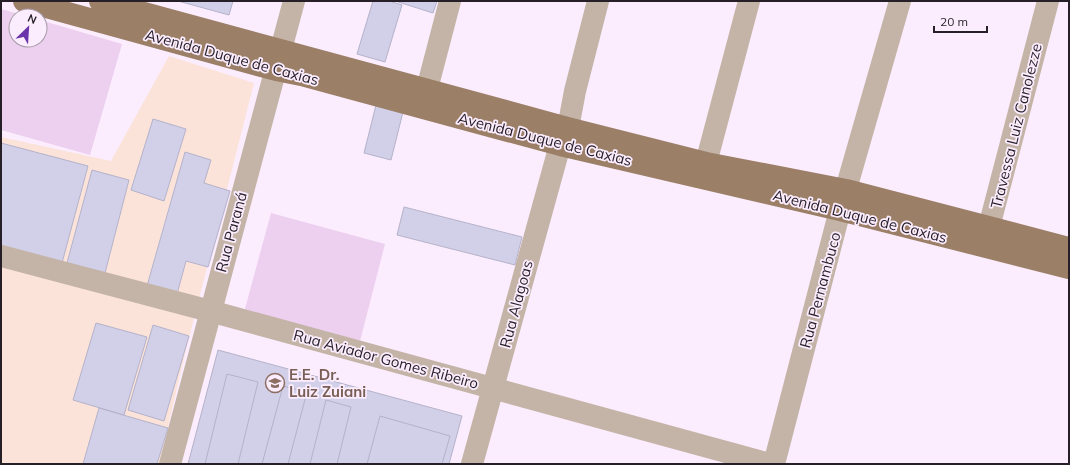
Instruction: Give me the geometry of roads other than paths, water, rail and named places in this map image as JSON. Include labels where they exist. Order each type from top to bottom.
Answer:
[{"type":"main road","name":"Avenida Duque de Caxias","points":[[24,1],[279,60],[427,89],[564,136],[706,163],[843,200],[1069,268]]},
{"type":"main road","name":"Avenida Duque de Caxias","points":[[100,1],[140,6],[279,60],[309,77],[843,200],[989,228],[1069,248]]},
{"type":"street","name":"Rua Paraná","points":[[170,464],[294,1]]},
{"type":"street","points":[[427,89],[450,1]]},
{"type":"street","name":"Rua Alagoas","points":[[472,464],[564,136],[598,1]]},
{"type":"street","points":[[706,163],[749,1]]},
{"type":"street","name":"Rua Pernambuco","points":[[774,464],[843,200],[900,1]]},
{"type":"street","name":"Travessa Luiz Canolezze","points":[[989,228],[1048,1]]},
{"type":"street","name":"Rua Aviador Gomes Ribeiro","points":[[1,256],[770,464]]},
{"type":"place","name":"E.E. Dr. Luiz Zuiani","points":[[275,383]]}]
